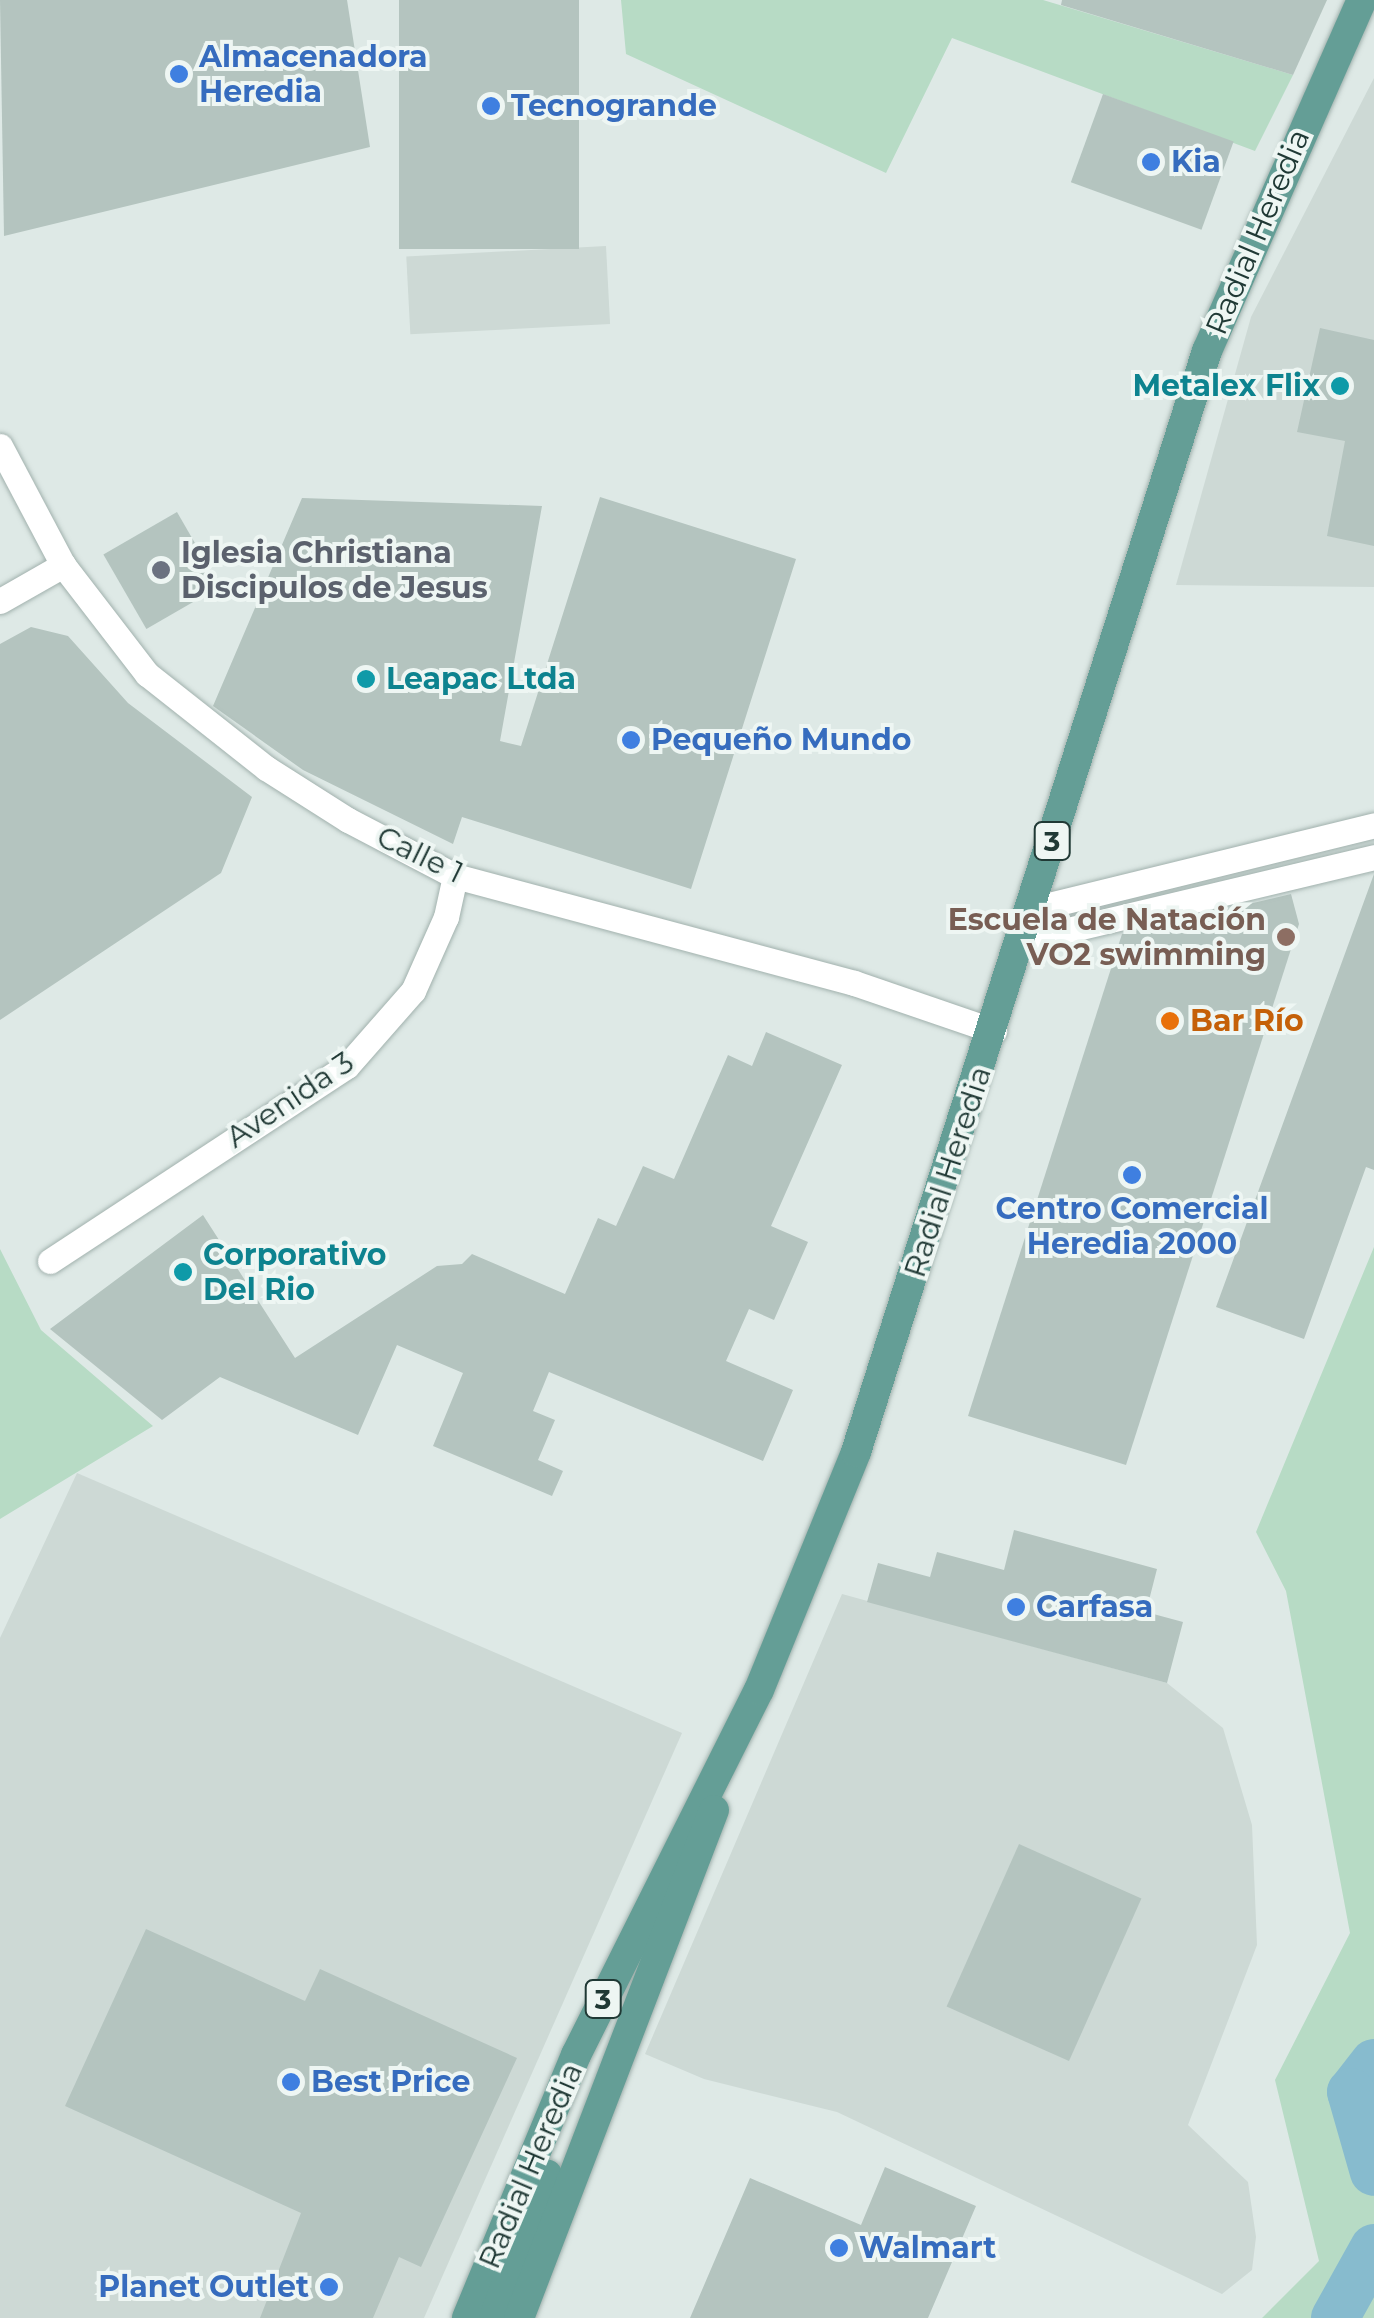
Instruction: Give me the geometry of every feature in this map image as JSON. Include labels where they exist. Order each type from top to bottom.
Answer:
[{"type":"main road","name":"Radial Heredia","points":[[467,2318],[576,2055],[759,1690],[856,1452],[994,1031],[1207,351],[1362,0]]},
{"type":"main road","points":[[519,2318],[759,1690]]},
{"type":"main road","points":[[494,2318],[551,2164],[576,2055]]},
{"type":"street","name":"Calle 1","points":[[0,446],[63,565],[147,674],[266,768],[455,876],[854,983],[994,1031]]},
{"type":"street","points":[[0,601],[63,565]]},
{"type":"street","points":[[1032,909],[1374,826]]},
{"type":"street","points":[[1022,941],[1374,857]]},
{"type":"street","name":"Avenida 3","points":[[50,1260],[347,1066],[413,992],[446,917],[455,876]]},
{"type":"shaded area","points":[[1374,78],[1374,587],[1176,585],[1251,317]]},
{"type":"shaded area","points":[[606,246],[610,324],[410,334],[406,256]]},
{"type":"shaded area","points":[[77,1473],[682,1733],[424,2318],[0,2318],[0,1638]]},
{"type":"shaded area","points":[[842,1594],[1167,1683],[1223,1728],[1252,1825],[1257,1945],[1188,2125],[1248,2182],[1256,2237],[1252,2270],[1222,2294],[837,2112],[704,2079],[645,2054]]},
{"type":"green space","points":[[621,0],[1043,0],[1293,75],[1255,151],[952,38],[886,173],[626,54]]},
{"type":"green space","points":[[1374,1247],[1374,2318],[1262,2318],[1319,2261],[1275,2080],[1350,1933],[1286,1591],[1256,1532]]},
{"type":"green space","points":[[0,1249],[41,1330],[153,1426],[0,1519]]},
{"type":"building","name":"Almacenadora Heredia","points":[[0,0],[347,0],[370,147],[4,236]]},
{"type":"building","points":[[399,0],[579,0],[579,249],[399,249]]},
{"type":"building","points":[[1062,0],[1327,0],[1293,75],[1061,5]]},
{"type":"building","name":"Kia","points":[[1103,94],[1234,142],[1201,230],[1071,182]]},
{"type":"building","name":"Metalex Flix","points":[[1320,328],[1374,340],[1374,546],[1327,536],[1345,441],[1297,432]]},
{"type":"building","points":[[600,497],[796,559],[691,889],[462,817],[453,844],[303,770],[213,706],[302,498],[542,506],[500,741],[521,746]]},
{"type":"building","name":"Iglesia Christiana Discipulos de Jesus","points":[[177,512],[220,586],[146,629],[103,554]]},
{"type":"building","points":[[31,627],[68,636],[128,703],[252,797],[221,873],[0,1020],[0,644]]},
{"type":"building","name":"Centro Comercial Heredia 2000","points":[[1374,874],[1374,1170],[1366,1167],[1304,1339],[1216,1307]]},
{"type":"building","name":"Centro Comercial Heredia 2000","points":[[1291,894],[1299,924],[1126,1465],[968,1416],[1122,934]]},
{"type":"building","points":[[766,1032],[842,1065],[771,1226],[808,1242],[774,1320],[749,1309],[726,1361],[793,1390],[763,1461],[549,1372],[533,1411],[555,1420],[538,1460],[563,1471],[552,1496],[433,1446],[463,1373],[397,1345],[358,1435],[220,1377],[162,1420],[50,1329],[203,1215],[295,1358],[437,1266],[462,1264],[472,1254],[565,1294],[598,1218],[616,1226],[643,1166],[674,1179],[728,1055],[752,1066]]},
{"type":"building","name":"Carfasa","points":[[1014,1530],[1157,1569],[1146,1612],[1183,1622],[1167,1683],[867,1602],[878,1563],[930,1577],[937,1552],[1004,1570]]},
{"type":"building","points":[[1019,1844],[1141,1899],[1069,2061],[947,2007]]},
{"type":"building","name":"Best Price","points":[[146,1929],[305,2001],[320,1969],[517,2058],[421,2267],[399,2257],[373,2318],[260,2318],[301,2213],[65,2106]]},
{"type":"building","name":"Walmart","points":[[885,2167],[976,2206],[928,2318],[690,2318],[750,2178],[861,2225]]},
{"type":"waterway","points":[[1374,2063],[1351,2092],[1374,2172]]},
{"type":"waterway","points":[[1335,2318],[1374,2248]]},
{"type":"place","name":"Almacenadora Heredia","points":[[179,74]]},
{"type":"place","name":"Tecnogrande","points":[[491,106]]},
{"type":"place","name":"Kia","points":[[1151,162]]},
{"type":"place","name":"Metalex Flix","points":[[1340,386]]},
{"type":"place","name":"Iglesia Christiana Discipulos de Jesus","points":[[161,570]]},
{"type":"place","name":"Leapac Ltda","points":[[366,679]]},
{"type":"place","name":"Pequeño Mundo","points":[[631,740]]},
{"type":"place","name":"Escuela de Natación VO2 swimming","points":[[1286,937]]},
{"type":"place","name":"Bar Río","points":[[1170,1021]]},
{"type":"place","name":"Centro Comercial Heredia 2000","points":[[1132,1175]]},
{"type":"place","name":"Corporativo Del Rio","points":[[183,1272]]},
{"type":"place","name":"Carfasa","points":[[1016,1607]]},
{"type":"place","name":"Best Price","points":[[291,2082]]},
{"type":"place","name":"Walmart","points":[[839,2248]]},
{"type":"place","name":"Planet Outlet","points":[[329,2287]]}]
